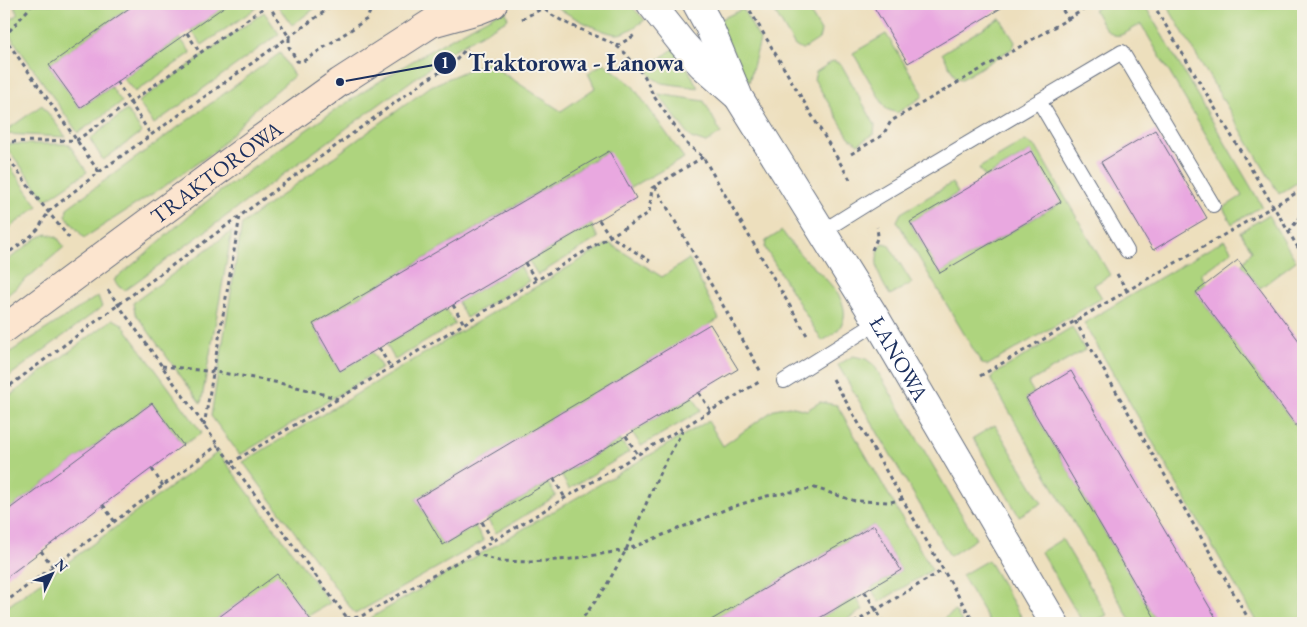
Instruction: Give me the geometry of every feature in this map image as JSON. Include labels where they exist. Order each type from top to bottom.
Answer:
[{"type":"main road","name":"TRAKTOROWA","points":[[4,329],[308,106],[433,22],[453,4]]},
{"type":"main road","name":"TRAKTOROWA","points":[[433,22],[493,4]]},
{"type":"street","name":"ŁANOWA","points":[[651,4],[702,65],[739,98]]},
{"type":"street","name":"ŁANOWA","points":[[697,4],[709,26],[739,98],[878,322],[1054,623]]},
{"type":"lane","points":[[823,231],[865,204],[1122,52],[1213,205]]},
{"type":"lane","points":[[1039,101],[1127,251]]},
{"type":"lane","points":[[784,380],[878,322]]},
{"type":"path","points":[[33,4],[4,37],[99,172]]},
{"type":"path","points":[[4,142],[77,140],[269,4],[289,36],[289,47],[297,61],[302,62],[367,19],[374,4]]},
{"type":"path","points":[[4,256],[38,229],[49,211],[99,172],[335,4]]},
{"type":"path","points":[[540,4],[556,17],[617,46],[645,77],[653,95]]},
{"type":"path","points":[[746,4],[877,226],[878,236],[871,251]]},
{"type":"path","points":[[1059,4],[1068,19]]},
{"type":"path","points":[[851,154],[883,135],[891,122],[1093,4]]},
{"type":"path","points":[[1153,4],[1303,256]]},
{"type":"path","points":[[617,46],[639,32]]},
{"type":"path","points":[[187,33],[200,53]]},
{"type":"path","points":[[4,390],[118,304],[426,80],[451,66]]},
{"type":"path","points":[[117,82],[152,135]]},
{"type":"path","points":[[4,152],[37,198],[75,244]]},
{"type":"path","points":[[231,463],[648,213],[652,188],[703,157]]},
{"type":"path","points":[[340,623],[347,618],[360,617],[473,553],[760,382],[761,370],[655,186]]},
{"type":"path","points":[[980,376],[1303,189]]},
{"type":"path","points":[[1289,232],[1303,212]]},
{"type":"path","points":[[204,426],[240,216]]},
{"type":"path","points":[[599,220],[610,236],[650,260]]},
{"type":"path","points":[[525,263],[536,280]]},
{"type":"path","points":[[1112,266],[1127,291]]},
{"type":"path","points":[[105,286],[231,463],[351,623]]},
{"type":"path","points":[[453,305],[464,324]]},
{"type":"path","points":[[1075,321],[1251,623]]},
{"type":"path","points":[[379,348],[391,368]]},
{"type":"path","points":[[161,366],[213,371],[316,392],[338,399]]},
{"type":"path","points":[[699,393],[711,412]]},
{"type":"path","points":[[579,623],[605,588],[626,550],[660,472],[684,428]]},
{"type":"path","points":[[626,436],[638,455]]},
{"type":"path","points":[[4,602],[218,445]]},
{"type":"path","points":[[152,469],[163,486]]},
{"type":"path","points":[[554,479],[565,498]]},
{"type":"path","points":[[473,553],[499,561],[531,562],[572,559],[626,550],[732,507],[767,496],[815,488],[855,501],[891,502],[902,499]]},
{"type":"path","points":[[102,505],[115,522]]},
{"type":"path","points":[[482,522],[492,541]]},
{"type":"path","points":[[41,551],[52,567]]},
{"type":"path","points":[[854,623],[943,570]]},
{"type":"path","points":[[865,592],[884,623]]},
{"type":"green space","points":[[18,4],[135,4],[49,65],[80,108],[111,87],[122,102],[78,133],[4,27],[18,14],[14,7]]},
{"type":"green space","points":[[228,4],[256,4],[258,7],[202,45],[191,30]]},
{"type":"green space","points":[[321,4],[292,25],[277,5]]},
{"type":"green space","points":[[553,4],[626,4],[645,20],[624,33],[611,33],[584,22]]},
{"type":"green space","points":[[770,4],[805,4],[821,31],[819,39],[802,50],[795,46]]},
{"type":"green space","points":[[1104,4],[1144,4],[1262,206],[1232,224],[1223,208],[1242,196],[1141,24],[1123,34],[1113,35],[1094,10]]},
{"type":"green space","points":[[1166,4],[1303,4],[1303,179],[1279,194]]},
{"type":"green space","points":[[505,9],[508,19],[455,49],[125,290],[119,287],[114,280],[199,207],[283,146],[408,64]]},
{"type":"green space","points":[[743,9],[760,40],[749,82],[717,21]]},
{"type":"green space","points":[[264,12],[279,34],[154,124],[138,102]]},
{"type":"green space","points":[[1000,18],[1015,42],[1013,48],[962,79],[956,78],[942,53]]},
{"type":"green space","points":[[886,34],[923,93],[922,97],[897,113],[886,109],[853,53]]},
{"type":"green space","points":[[180,38],[191,53],[135,92],[123,78]]},
{"type":"green space","points":[[673,49],[687,67],[698,88],[662,83],[653,78],[646,69]]},
{"type":"green space","points":[[280,53],[294,76],[256,108],[216,150],[84,238],[66,216],[67,208]]},
{"type":"green space","points":[[833,61],[841,64],[875,125],[874,134],[858,144],[849,137],[814,79],[816,72]]},
{"type":"green space","points":[[486,62],[561,111],[595,88],[588,73],[604,63],[632,85],[684,158],[630,188],[608,151],[313,324],[340,371],[372,352],[382,368],[240,455],[211,416],[242,224],[431,86]]},
{"type":"green space","points":[[658,94],[704,101],[721,133],[706,143],[691,138]]},
{"type":"green space","points":[[42,105],[66,137],[4,134],[4,132]]},
{"type":"green space","points":[[127,110],[142,132],[103,160],[90,139]]},
{"type":"green space","points":[[1025,141],[1036,147],[1110,275],[1094,285],[1102,298],[988,365],[982,364],[897,221],[901,213],[952,183],[958,193],[910,222],[940,273],[1060,203],[1031,151],[985,177],[979,168]]},
{"type":"green space","points":[[4,144],[69,144],[87,172],[46,200]]},
{"type":"green space","points":[[4,158],[38,206],[4,232]]},
{"type":"green space","points":[[1268,215],[1296,261],[1260,288],[1242,265],[1252,250],[1240,232]]},
{"type":"green space","points":[[591,224],[598,238],[538,275],[529,261]]},
{"type":"green space","points":[[232,231],[201,404],[135,313],[133,303]]},
{"type":"green space","points":[[782,231],[798,252],[833,287],[844,307],[844,317],[840,327],[822,341],[765,248],[766,241]]},
{"type":"green space","points":[[47,234],[57,237],[64,247],[4,298],[4,263],[37,238]]},
{"type":"green space","points":[[1224,240],[1232,251],[1201,274],[1207,283],[1196,292],[1303,435],[1303,623],[1257,623],[1084,323]]},
{"type":"green space","points":[[609,243],[662,277],[689,259],[719,319],[416,499],[443,545],[475,526],[484,541],[355,614],[243,462]]},
{"type":"green space","points":[[883,243],[888,244],[912,283],[890,295],[880,276],[877,263],[877,256]]},
{"type":"green space","points":[[520,266],[529,281],[466,318],[458,302]]},
{"type":"green space","points":[[98,296],[102,307],[4,380],[4,356]]},
{"type":"green space","points":[[446,309],[455,324],[395,360],[386,344]]},
{"type":"green space","points":[[113,319],[122,324],[202,433],[183,445],[152,403],[4,513],[4,400]]},
{"type":"green space","points":[[1072,327],[1085,350],[1028,383],[1034,393],[1026,398],[1158,623],[1132,623],[991,380],[993,375]]},
{"type":"green space","points":[[853,356],[866,359],[874,365],[976,539],[950,556],[838,365]]},
{"type":"green space","points":[[693,396],[701,411],[641,446],[632,432]]},
{"type":"green space","points":[[820,402],[837,405],[932,570],[879,602],[871,588],[901,570],[874,525],[706,623],[362,623],[708,421],[723,446],[775,409],[789,406],[807,410]]},
{"type":"green space","points":[[995,425],[1042,503],[1019,516],[973,438]]},
{"type":"green space","points":[[620,440],[629,452],[569,489],[561,475]]},
{"type":"green space","points":[[218,452],[330,603],[308,616],[277,575],[211,623],[4,623],[4,609]]},
{"type":"green space","points":[[548,483],[556,496],[496,533],[487,519]]},
{"type":"green space","points":[[1062,539],[1107,615],[1092,623],[1083,623],[1041,552]]},
{"type":"green space","points":[[988,560],[1025,623],[990,623],[962,575]]},
{"type":"green space","points":[[856,597],[863,610],[840,623],[811,623]]},
{"type":"green space","points":[[955,611],[963,623],[937,623]]},
{"type":"building","points":[[135,4],[228,4],[80,108],[49,65]]},
{"type":"building","points":[[872,4],[1008,4],[908,63]]},
{"type":"building","points":[[1155,130],[1207,218],[1153,250],[1101,162]]},
{"type":"building","points":[[609,151],[636,198],[340,371],[313,324]]},
{"type":"building","points":[[1031,151],[1061,202],[940,273],[910,222]]},
{"type":"building","points":[[1238,260],[1303,346],[1303,435],[1196,292]]},
{"type":"building","points":[[710,324],[738,369],[443,545],[416,499]]},
{"type":"building","points":[[1071,371],[1219,623],[1158,623],[1026,398]]},
{"type":"building","points":[[152,403],[183,445],[4,579],[4,513]]},
{"type":"building","points":[[874,525],[901,570],[811,623],[706,623]]},
{"type":"building","points":[[277,574],[313,623],[211,623]]},
{"type":"place","name":"Traktorowa - Łanowa","points":[[340,82]]}]
